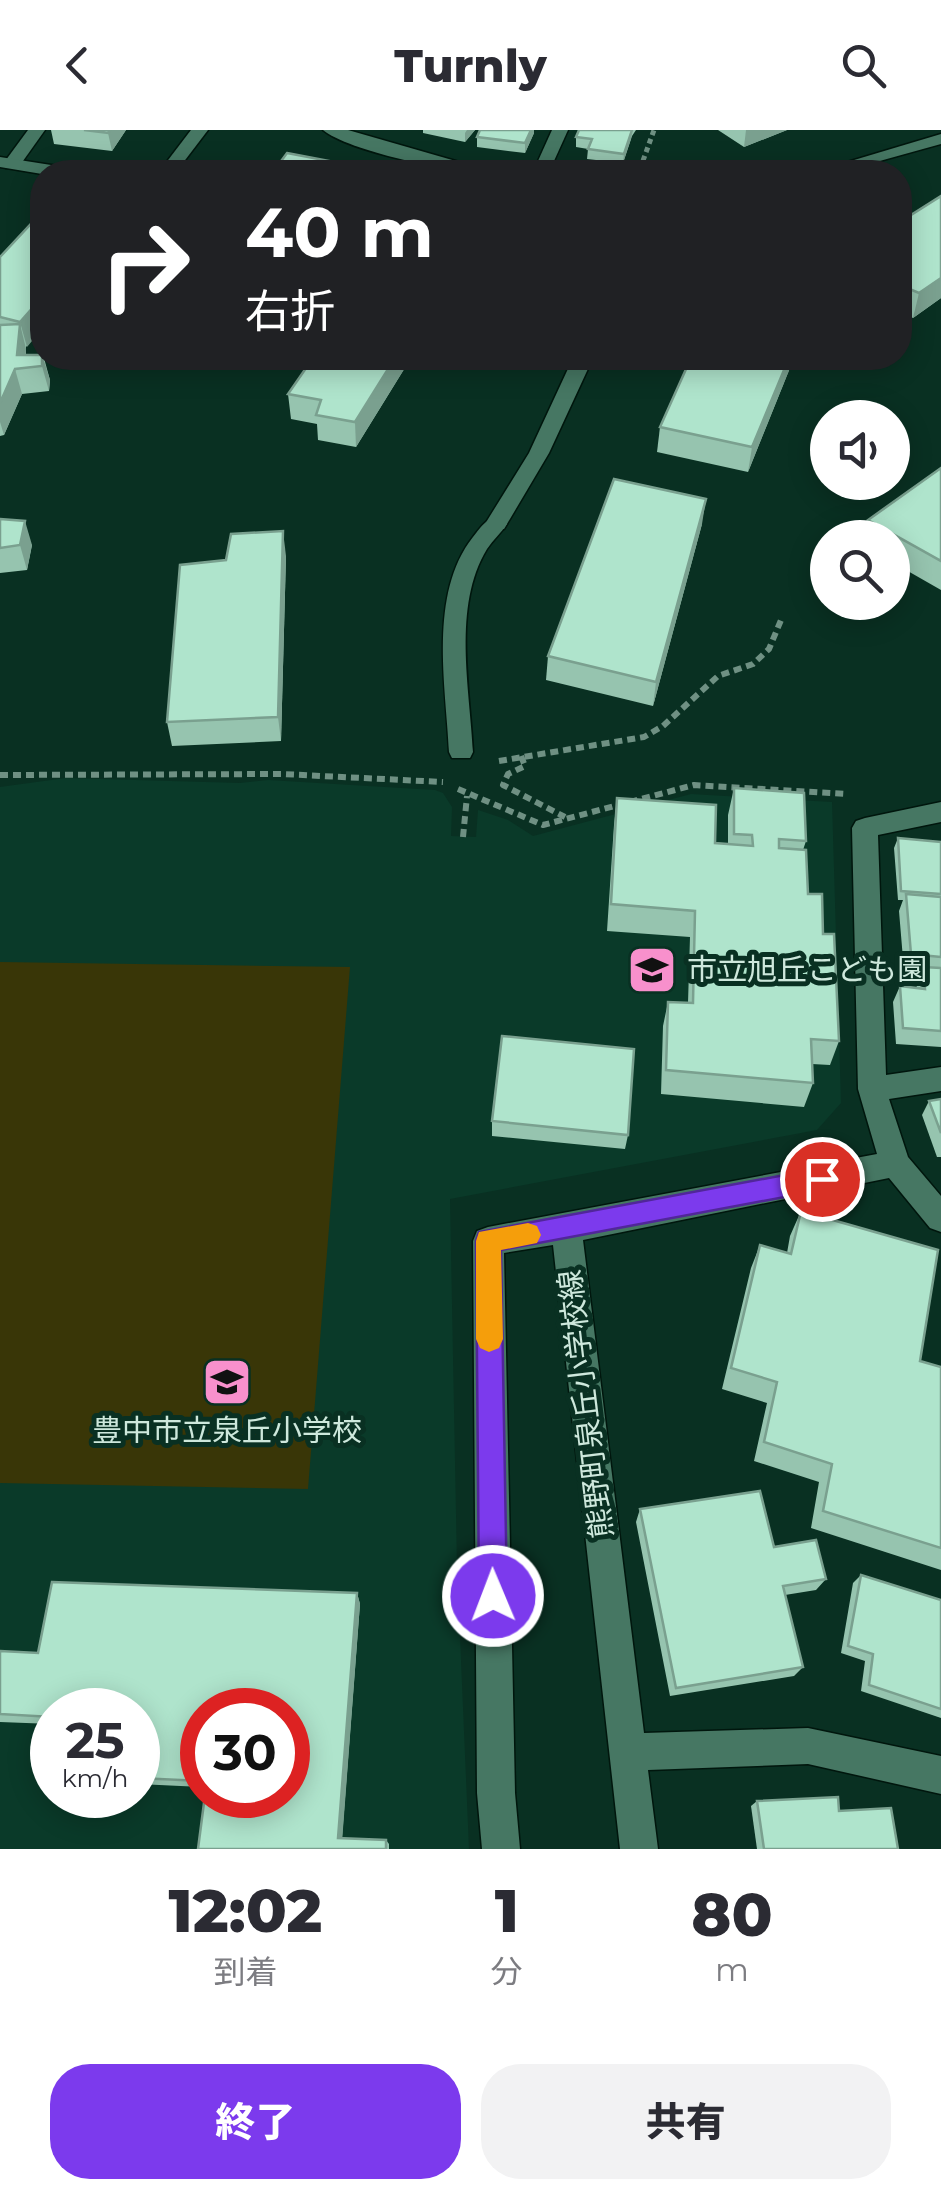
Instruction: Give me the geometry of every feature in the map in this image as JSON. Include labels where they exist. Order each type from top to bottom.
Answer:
[{"type":"street","points":[[6,163],[37,130]]},
{"type":"street","points":[[176,160],[200,130]]},
{"type":"street","points":[[331,130],[424,160]]},
{"type":"street","points":[[546,160],[560,130]]},
{"type":"street","points":[[868,160],[941,140]]},
{"type":"street","points":[[461,752],[458,596],[478,540],[496,524],[539,453],[577,370]]},
{"type":"street","points":[[941,812],[865,828],[872,1089],[895,1164],[941,1218]]},
{"type":"street","points":[[872,1089],[941,1079]]},
{"type":"street","name":"熊野町泉丘小学校線","points":[[639,1849],[566,1229],[895,1164]]},
{"type":"street","points":[[501,1849],[496,1793],[488,1241],[566,1229]]},
{"type":"street","points":[[627,1752],[808,1746],[941,1774]]},
{"type":"path","points":[[643,160],[654,130]]},
{"type":"path","points":[[492,765],[521,756],[644,737],[718,676],[753,664],[769,650],[781,620]]},
{"type":"path","points":[[521,756],[525,766],[508,774],[503,785],[567,818]]},
{"type":"path","points":[[0,774],[282,774],[446,782],[467,796],[534,824],[694,785],[858,794]]},
{"type":"path","points":[[464,836],[467,796]]},
{"type":"shaded area","name":"豊中市立泉丘小学校","points":[[66,778],[240,783],[268,780],[435,790],[443,793],[452,807],[451,836],[476,837],[478,810],[508,820],[533,836],[691,794],[832,802],[841,1103],[817,1130],[450,1199],[457,1566],[469,1849],[0,1849],[0,787]]},
{"type":"shaded area","points":[[0,962],[350,967],[308,1489],[0,1483]]},
{"type":"building","points":[[480,130],[531,130],[525,143],[477,137]]},
{"type":"building","points":[[579,130],[632,130],[624,154],[588,149],[592,139],[576,137]]},
{"type":"building","points":[[287,153],[324,160],[282,160]]},
{"type":"building","points":[[941,196],[941,278],[919,293],[912,290],[912,214]]},
{"type":"building","points":[[30,225],[30,311],[20,322],[0,317],[0,257]]},
{"type":"building","points":[[20,324],[17,355],[30,355],[30,367],[15,369],[0,403],[0,325]]},
{"type":"building","points":[[305,370],[388,370],[355,422],[316,415],[321,400],[288,394]]},
{"type":"building","points":[[686,370],[784,370],[752,447],[660,427]]},
{"type":"building","points":[[941,468],[941,561],[910,544],[910,520],[868,520],[896,500],[910,500],[910,490]]},
{"type":"building","points":[[614,479],[706,499],[656,682],[548,656]]},
{"type":"building","points":[[0,519],[25,521],[20,545],[0,548]]},
{"type":"building","points":[[283,531],[278,717],[167,722],[180,565],[226,560],[231,534]]},
{"type":"building","points":[[734,788],[804,793],[806,841],[779,839],[779,848],[806,850],[808,894],[822,894],[823,934],[834,934],[839,1041],[811,1039],[813,1083],[666,1070],[668,1002],[693,1003],[695,911],[611,904],[617,798],[716,805],[715,843],[753,846],[752,835],[734,834]]},
{"type":"building","points":[[898,838],[941,842],[941,894],[901,891]]},
{"type":"building","points":[[906,894],[941,897],[941,957],[911,954]]},
{"type":"building","points":[[923,967],[941,968],[941,1031],[903,1028],[900,986],[925,989]]},
{"type":"building","points":[[502,1036],[634,1049],[628,1135],[492,1121]]},
{"type":"building","points":[[941,1099],[941,1133],[929,1101]]},
{"type":"building","points":[[801,1211],[938,1250],[920,1361],[941,1367],[941,1548],[823,1511],[832,1464],[764,1442],[777,1382],[731,1368],[760,1245],[791,1254]]},
{"type":"building","points":[[760,1491],[774,1547],[816,1540],[826,1579],[783,1586],[803,1667],[676,1688],[640,1509]]},
{"type":"building","points":[[861,1575],[941,1600],[941,1709],[869,1685],[873,1654],[848,1646]]},
{"type":"building","points":[[52,1582],[357,1593],[338,1838],[386,1840],[386,1849],[198,1849],[202,1818],[310,1818],[310,1688],[180,1688],[180,1780],[160,1779],[160,1688],[30,1688],[30,1716],[0,1714],[0,1651],[38,1653]]},
{"type":"building","points":[[838,1797],[839,1811],[891,1808],[898,1849],[764,1849],[757,1801]]},
{"type":"slow traffic","points":[[489,1339],[488,1241],[528,1235]]},
{"type":"place","name":"市立旭丘こども園","points":[[652,970]]},
{"type":"place","name":"豊中市立泉丘小学校","points":[[227,1382]]},
{"type":"route","points":[[493,1596],[488,1241],[822,1179]]}]
